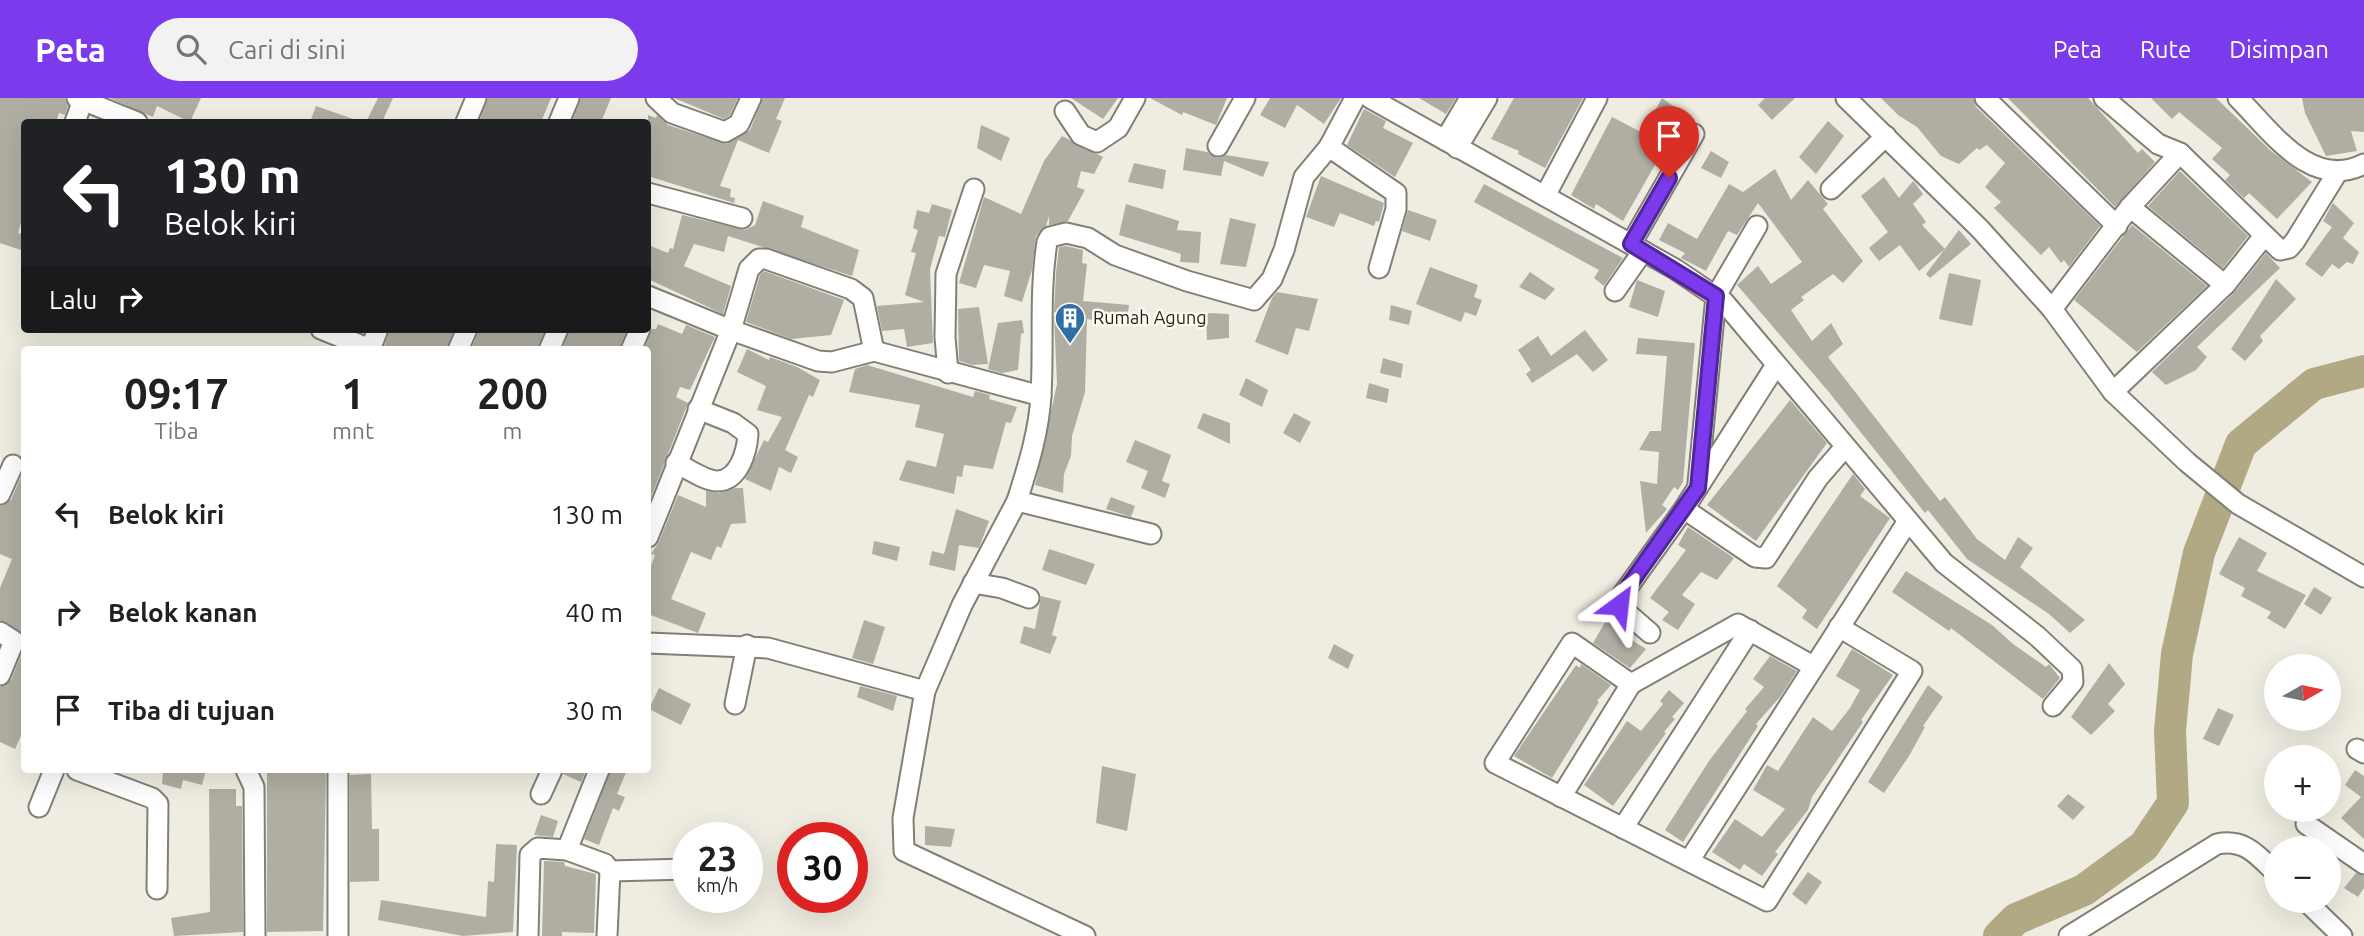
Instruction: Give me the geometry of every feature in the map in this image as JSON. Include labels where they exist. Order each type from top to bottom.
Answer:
[{"type":"street","points":[[467,119],[476,98]]},
{"type":"street","points":[[560,119],[569,98]]},
{"type":"street","points":[[656,98],[672,113],[725,132],[740,124],[751,98]]},
{"type":"street","points":[[1065,111],[1081,135],[1097,142],[1118,128],[1135,98]]},
{"type":"street","points":[[1218,146],[1245,98]]},
{"type":"street","points":[[1086,936],[904,851],[903,818],[925,691],[973,583],[1017,501],[1034,448],[1041,396],[1041,297],[1050,237],[1066,233],[1088,238],[1115,255],[1187,281],[1254,300],[1272,279],[1280,260],[1304,177],[1329,147],[1355,98]]},
{"type":"street","points":[[1370,98],[1637,247],[1716,296],[1738,316],[1845,447],[1954,572],[2037,636],[2072,669],[2073,682],[2053,706]]},
{"type":"street","points":[[1451,144],[1469,98]]},
{"type":"street","points":[[1451,144],[1487,98]]},
{"type":"street","points":[[1545,196],[1597,98]]},
{"type":"street","points":[[1985,98],[2117,226]]},
{"type":"street","points":[[2104,98],[2158,144],[2180,153],[2280,250],[2289,248],[2337,173]]},
{"type":"street","points":[[2238,98],[2304,163],[2337,173],[2364,164]]},
{"type":"street","points":[[76,119],[80,99],[130,119]]},
{"type":"street","points":[[1854,100],[1886,136],[1980,229],[2052,309],[2113,392],[2187,462],[2219,490],[2253,513],[2364,577]]},
{"type":"street","points":[[1615,291],[1694,134]]},
{"type":"street","points":[[1831,189],[1886,136]]},
{"type":"street","points":[[1329,147],[1396,193],[1396,209],[1379,268]]},
{"type":"street","points":[[2052,309],[2130,207],[2180,153]]},
{"type":"street","points":[[948,373],[944,325],[946,274],[974,189]]},
{"type":"street","points":[[651,194],[742,218]]},
{"type":"street","points":[[2130,207],[2225,285]]},
{"type":"street","points":[[1698,488],[1716,296],[1757,226]]},
{"type":"street","points":[[2113,392],[2225,285],[2264,236]]},
{"type":"street","points":[[651,529],[731,330],[749,269],[759,259],[766,258],[851,289],[863,298],[874,351]]},
{"type":"street","points":[[651,302],[818,361],[832,362],[874,351],[1041,396]]},
{"type":"street","points":[[331,333],[363,346]]},
{"type":"street","points":[[1650,633],[1622,609],[1619,602],[1698,488],[1776,365]]},
{"type":"street","points":[[676,463],[716,481],[728,478],[740,466],[748,434],[733,423],[698,409]]},
{"type":"street","points":[[1684,509],[1755,557],[1766,558],[1818,478],[1845,447]]},
{"type":"street","points":[[0,494],[13,464]]},
{"type":"street","points":[[1017,501],[1151,534]]},
{"type":"street","points":[[1689,861],[1908,521]]},
{"type":"street","points":[[973,583],[1029,598]]},
{"type":"street","points":[[1560,797],[1631,684],[1738,624],[1813,666]]},
{"type":"street","points":[[1631,684],[1572,643],[1495,763],[1767,901],[1912,671],[1839,627]]},
{"type":"street","points":[[1623,828],[1749,630]]},
{"type":"street","points":[[0,632],[14,641],[0,675]]},
{"type":"street","points":[[651,643],[747,645],[789,652],[925,691]]},
{"type":"street","points":[[734,704],[747,645]]},
{"type":"street","points":[[39,807],[53,773]]},
{"type":"street","points":[[85,773],[152,799],[158,804],[158,889]]},
{"type":"street","points":[[247,773],[254,787],[255,936]]},
{"type":"street","points":[[338,773],[338,936]]},
{"type":"street","points":[[541,794],[551,773]]},
{"type":"street","points":[[567,850],[598,773]]},
{"type":"street","points":[[2306,824],[2364,864]]},
{"type":"street","points":[[2069,936],[2217,844],[2231,841],[2249,847],[2264,861]]},
{"type":"street","points":[[528,936],[530,855],[538,848],[567,850],[605,864],[610,871],[607,936]]},
{"type":"street","points":[[610,871],[672,869]]},
{"type":"street","points":[[2318,913],[2342,936]]},
{"type":"building","points":[[0,98],[65,98],[68,106],[65,115],[59,113],[57,119],[21,119],[21,222],[18,233],[21,234],[21,250],[0,243]]},
{"type":"building","points":[[110,98],[201,98],[191,119],[184,119],[157,106],[153,117]]},
{"type":"building","points":[[378,98],[393,98],[383,119],[368,119]]},
{"type":"building","points":[[488,98],[551,98],[542,119],[480,119]]},
{"type":"building","points":[[581,98],[611,98],[602,119],[573,119]]},
{"type":"building","points":[[674,98],[738,98],[730,115],[724,119]]},
{"type":"building","points":[[763,98],[785,98],[776,119],[782,121],[769,153],[738,140],[720,186],[731,189],[730,197],[735,198],[734,203],[651,177],[651,119],[648,119],[648,115],[656,118],[657,115],[668,125],[727,144],[750,130]]},
{"type":"building","points":[[1071,98],[1118,98],[1103,119]]},
{"type":"building","points":[[1150,98],[1227,98],[1216,125],[1183,112],[1182,115]]},
{"type":"building","points":[[1270,98],[1341,98],[1324,124],[1297,105],[1285,128],[1260,115]]},
{"type":"building","points":[[1419,98],[1456,98],[1446,114]]},
{"type":"building","points":[[1514,98],[1583,98],[1545,168],[1518,154],[1519,151],[1491,139]]},
{"type":"building","points":[[1662,98],[1684,114],[1623,221],[1596,204],[1594,209],[1571,195],[1612,117],[1643,133]]},
{"type":"building","points":[[1765,98],[1795,98],[1772,120],[1758,105]]},
{"type":"building","points":[[1881,98],[1973,98],[1976,107],[2100,226],[2069,267],[2064,260],[2061,263],[2049,247],[2041,255],[1994,208],[2001,202],[1985,187],[2005,163],[1987,145],[1979,150],[1977,148],[1959,164],[1941,156],[1917,127],[1898,115]]},
{"type":"building","points":[[2008,98],[2088,98],[2138,153],[2142,149],[2155,162],[2115,207]]},
{"type":"building","points":[[2151,98],[2216,98],[2270,150],[2312,182],[2277,219],[2249,193],[2244,198],[2225,180],[2230,175],[2212,159],[2222,148],[2179,112],[2172,119]]},
{"type":"building","points":[[2302,98],[2364,98],[2364,132],[2351,131],[2357,151],[2326,156],[2305,113]]},
{"type":"building","points":[[316,106],[353,119],[311,119]]},
{"type":"building","points":[[1364,109],[1386,121],[1383,128],[1413,143],[1395,177],[1347,145]]},
{"type":"building","points":[[1828,121],[1844,136],[1816,174],[1799,157]]},
{"type":"building","points":[[981,125],[1010,138],[1001,161],[977,148]]},
{"type":"building","points":[[1062,136],[1103,157],[1094,174],[1081,171],[1077,187],[1085,190],[1068,221],[1049,225],[1049,216],[1046,226],[1036,236],[1032,270],[1022,302],[1004,296],[1010,271],[984,265],[976,288],[959,283],[984,197],[1021,214],[1044,161]]},
{"type":"building","points":[[1186,148],[1207,152],[1217,158],[1226,155],[1269,162],[1263,177],[1224,161],[1221,176],[1183,170]]},
{"type":"building","points":[[1711,151],[1729,162],[1721,178],[1701,168]]},
{"type":"building","points":[[1134,163],[1166,170],[1163,189],[1128,182]]},
{"type":"building","points":[[1775,169],[1791,200],[1808,180],[1828,204],[1823,209],[1863,261],[1843,283],[1833,274],[1801,297],[1804,300],[1791,310],[1812,341],[1831,323],[1843,344],[1828,357],[1940,501],[1945,497],[1977,539],[2005,560],[2018,537],[2033,548],[2020,567],[2085,620],[2070,633],[2049,614],[1967,559],[1928,510],[1925,513],[1828,391],[1737,285],[1758,266],[1771,284],[1802,262],[1758,203],[1737,235],[1728,231],[1706,271],[1681,258],[1685,253],[1659,240],[1668,223],[1697,239],[1729,184],[1743,192]]},
{"type":"building","points":[[2180,171],[2248,236],[2223,268],[2148,206]]},
{"type":"building","points":[[1321,176],[1384,203],[1379,222],[1376,221],[1374,226],[1340,213],[1334,227],[1306,217]]},
{"type":"building","points":[[1884,177],[1899,198],[1913,181],[1915,183],[1923,194],[1913,204],[1926,222],[1922,225],[1945,249],[1919,271],[1900,245],[1879,261],[1869,248],[1888,232],[1861,196]]},
{"type":"building","points":[[1484,184],[1623,258],[1604,286],[1594,278],[1599,270],[1474,202]]},
{"type":"building","points":[[763,201],[804,216],[801,227],[859,250],[852,276],[728,236],[724,252],[694,244],[684,266],[731,286],[723,314],[651,280],[651,246],[668,253],[670,248],[673,249],[682,215],[745,230],[755,225]]},
{"type":"building","points":[[2333,203],[2354,223],[2343,238],[2359,252],[2353,264],[2347,262],[2339,269],[2332,264],[2322,277],[2305,264],[2332,227],[2323,221]]},
{"type":"building","points":[[932,204],[952,210],[945,237],[939,236],[930,269],[933,343],[907,347],[904,329],[882,331],[877,306],[924,302],[905,295],[916,253],[911,252],[918,230],[913,228],[917,210],[929,213]]},
{"type":"building","points":[[1126,204],[1179,221],[1177,230],[1201,232],[1199,263],[1180,262],[1181,254],[1119,235]]},
{"type":"building","points":[[1408,210],[1437,220],[1430,241],[1402,231]]},
{"type":"building","points":[[1230,218],[1256,224],[1246,267],[1220,264]]},
{"type":"building","points":[[2132,225],[2207,286],[2137,352],[2074,300]]},
{"type":"building","points":[[1959,230],[1971,244],[1930,278],[1926,274]]},
{"type":"building","points":[[1059,247],[1083,250],[1082,263],[1087,264],[1083,301],[1129,305],[1126,326],[1087,319],[1085,392],[1072,436],[1071,456],[1064,474],[1063,493],[1035,485],[1057,384],[1054,316],[1063,315],[1054,312],[1056,273]]},
{"type":"building","points":[[2266,253],[2280,268],[2197,347],[2207,357],[2196,370],[2166,385],[2152,372],[2233,294]]},
{"type":"building","points":[[1430,267],[1478,285],[1474,297],[1482,300],[1476,316],[1465,312],[1461,322],[1416,304]]},
{"type":"building","points":[[764,271],[844,300],[831,335],[791,339],[746,322],[760,275]]},
{"type":"building","points":[[1530,272],[1555,289],[1545,300],[1519,287]]},
{"type":"building","points":[[1949,273],[1981,280],[1972,326],[1939,319]]},
{"type":"building","points":[[2276,279],[2296,299],[2260,336],[2263,341],[2245,361],[2231,349]]},
{"type":"building","points":[[1637,280],[1665,291],[1658,317],[1629,307]]},
{"type":"building","points":[[1277,292],[1318,299],[1309,331],[1296,328],[1288,355],[1255,342],[1272,298]]},
{"type":"building","points":[[1391,305],[1412,311],[1409,325],[1389,320]]},
{"type":"building","points":[[979,307],[988,364],[972,365],[959,361],[958,309]]},
{"type":"building","points":[[1209,313],[1229,314],[1229,338],[1207,340],[1206,316]]},
{"type":"building","points":[[1022,320],[1024,333],[1021,334],[1018,370],[1002,373],[988,369],[998,323]]},
{"type":"building","points":[[658,324],[682,334],[686,325],[715,337],[690,390],[680,387],[676,397],[688,403],[651,497],[651,346],[646,346],[652,329],[656,329]]},
{"type":"building","points":[[1585,330],[1608,360],[1593,372],[1577,354],[1532,383],[1526,374],[1531,370],[1518,350],[1538,336],[1551,356]]},
{"type":"building","points":[[389,333],[452,333],[448,346],[384,346]]},
{"type":"building","points":[[478,333],[543,333],[539,346],[473,346]]},
{"type":"building","points":[[568,333],[625,333],[621,346],[564,346]]},
{"type":"building","points":[[1638,338],[1695,343],[1683,482],[1678,490],[1674,487],[1662,505],[1667,509],[1646,533],[1640,481],[1657,484],[1659,452],[1639,450],[1650,431],[1661,431],[1667,356],[1636,354]]},
{"type":"building","points":[[747,349],[769,360],[770,357],[797,367],[820,380],[813,397],[809,395],[785,450],[798,457],[791,473],[779,467],[771,491],[745,479],[764,440],[768,442],[782,417],[757,410],[766,386],[737,372]]},
{"type":"building","points":[[1383,358],[1403,364],[1401,378],[1380,373]]},
{"type":"building","points":[[867,365],[973,397],[975,391],[990,395],[989,399],[1017,407],[1011,423],[1006,422],[993,469],[964,465],[962,477],[957,476],[954,494],[899,480],[907,460],[936,467],[944,434],[915,427],[920,405],[849,392],[855,369]]},
{"type":"building","points":[[1246,378],[1268,390],[1262,407],[1239,395]]},
{"type":"building","points":[[1369,383],[1389,389],[1387,403],[1366,398]]},
{"type":"building","points":[[1790,400],[1827,443],[1756,541],[1707,505]]},
{"type":"building","points":[[1203,413],[1230,423],[1230,444],[1197,428]]},
{"type":"building","points":[[1294,413],[1311,422],[1300,443],[1283,433]]},
{"type":"building","points":[[1135,440],[1171,455],[1162,481],[1170,484],[1165,498],[1141,488],[1148,471],[1126,462]]},
{"type":"building","points":[[1853,474],[1865,489],[1860,496],[1890,518],[1817,629],[1802,618],[1807,610],[1777,586]]},
{"type":"building","points":[[21,477],[21,633],[0,620],[0,588],[12,559],[0,554],[0,506],[11,500]]},
{"type":"building","points":[[743,488],[746,523],[731,524],[721,548],[717,546],[711,560],[691,552],[671,599],[706,613],[698,633],[651,615],[651,566],[655,555],[651,554],[659,542],[678,495],[706,507],[706,491],[719,493]]},
{"type":"building","points":[[1111,497],[1135,506],[1131,517],[1106,509]]},
{"type":"building","points":[[956,509],[989,521],[979,548],[959,545],[955,571],[929,565],[932,551],[944,554]]},
{"type":"building","points":[[1688,527],[1734,558],[1717,580],[1701,572],[1682,595],[1695,604],[1678,630],[1662,620],[1669,612],[1650,598],[1686,550],[1678,545]]},
{"type":"building","points":[[2239,537],[2267,553],[2257,571],[2306,595],[2285,629],[2267,618],[2271,612],[2241,596],[2245,588],[2219,574]]},
{"type":"building","points":[[874,541],[900,547],[897,561],[872,554]]},
{"type":"building","points":[[1049,549],[1095,564],[1086,585],[1042,570]]},
{"type":"building","points":[[1906,571],[1992,625],[2013,644],[2046,667],[2049,664],[2060,678],[2043,699],[1951,628],[1949,631],[1892,592]]},
{"type":"building","points":[[2314,587],[2332,598],[2321,615],[2304,604]]},
{"type":"building","points":[[1041,596],[1061,601],[1052,635],[1057,637],[1050,654],[1020,643],[1024,626],[1035,629]]},
{"type":"building","points":[[1608,617],[1625,631],[1623,635],[1646,649],[1630,668],[1593,643]]},
{"type":"building","points":[[864,620],[885,627],[873,664],[852,658]]},
{"type":"building","points":[[1334,644],[1354,655],[1348,669],[1328,658]]},
{"type":"building","points":[[1852,649],[1893,675],[1812,797],[1808,810],[1775,852],[1778,854],[1762,876],[1744,864],[1740,870],[1712,852],[1735,819],[1762,837],[1785,809],[1753,790],[1767,765],[1778,771],[1813,717],[1832,731],[1850,708],[1860,690],[1836,676]]},
{"type":"building","points":[[21,655],[21,736],[15,749],[0,742],[0,687],[11,680]]},
{"type":"building","points":[[1770,656],[1797,671],[1780,697],[1756,724],[1758,726],[1683,842],[1665,830],[1709,761],[1747,711],[1745,709],[1764,687],[1753,679]]},
{"type":"building","points":[[2109,663],[2125,684],[2108,704],[2115,711],[2091,735],[2071,717]]},
{"type":"building","points":[[1581,664],[1611,685],[1597,701],[1599,702],[1552,778],[1514,756],[1576,665],[1580,668]]},
{"type":"building","points":[[1928,685],[1943,697],[1884,793],[1868,782]]},
{"type":"building","points":[[860,686],[897,696],[893,711],[857,697]]},
{"type":"building","points":[[659,688],[691,704],[681,725],[651,710]]},
{"type":"building","points":[[1669,690],[1684,703],[1672,717],[1675,719],[1664,732],[1666,733],[1613,806],[1584,785],[1627,721],[1641,731],[1663,704],[1660,701]]},
{"type":"building","points":[[2218,708],[2234,715],[2219,746],[2203,739]]},
{"type":"building","points":[[1102,766],[1136,774],[1127,831],[1096,823]]},
{"type":"building","points":[[2355,770],[2364,776],[2364,839],[2341,818],[2361,797],[2345,785]]},
{"type":"building","points":[[163,773],[205,773],[202,785],[183,780],[181,789],[162,784]]},
{"type":"building","points":[[267,773],[325,773],[323,931],[267,932]]},
{"type":"building","points":[[563,773],[585,773],[581,782]]},
{"type":"building","points":[[610,773],[626,773],[617,794],[625,797],[619,811],[613,808],[599,845],[584,839]]},
{"type":"building","points":[[371,774],[372,829],[379,829],[379,881],[350,882],[350,775]]},
{"type":"building","points":[[209,789],[236,789],[236,806],[242,806],[243,932],[174,936],[171,918],[210,912]]},
{"type":"building","points":[[2068,794],[2085,807],[2073,820],[2057,806]]},
{"type":"building","points":[[541,815],[558,821],[553,837],[534,835]]},
{"type":"building","points":[[925,826],[955,829],[951,847],[925,845]]},
{"type":"building","points":[[496,844],[517,845],[513,932],[463,936],[378,920],[381,900],[486,917],[488,881],[494,882]]},
{"type":"building","points":[[544,861],[564,862],[565,866],[596,874],[594,933],[562,932],[562,936],[542,936]]},
{"type":"building","points":[[1808,872],[1822,882],[1806,905],[1792,894]]},
{"type":"building","points":[[2356,873],[2364,876],[2364,888],[2358,897],[2344,888]]},
{"type":"waterway","points":[[1999,936],[2016,919],[2084,890],[2144,846],[2173,803],[2170,731],[2177,654],[2199,553],[2241,444],[2314,384],[2364,371]]},
{"type":"place","name":"Rumah Agung","points":[[1070,345]]},
{"type":"route","points":[[1619,605],[1620,598],[1698,488],[1716,296],[1631,244],[1669,178]]}]
